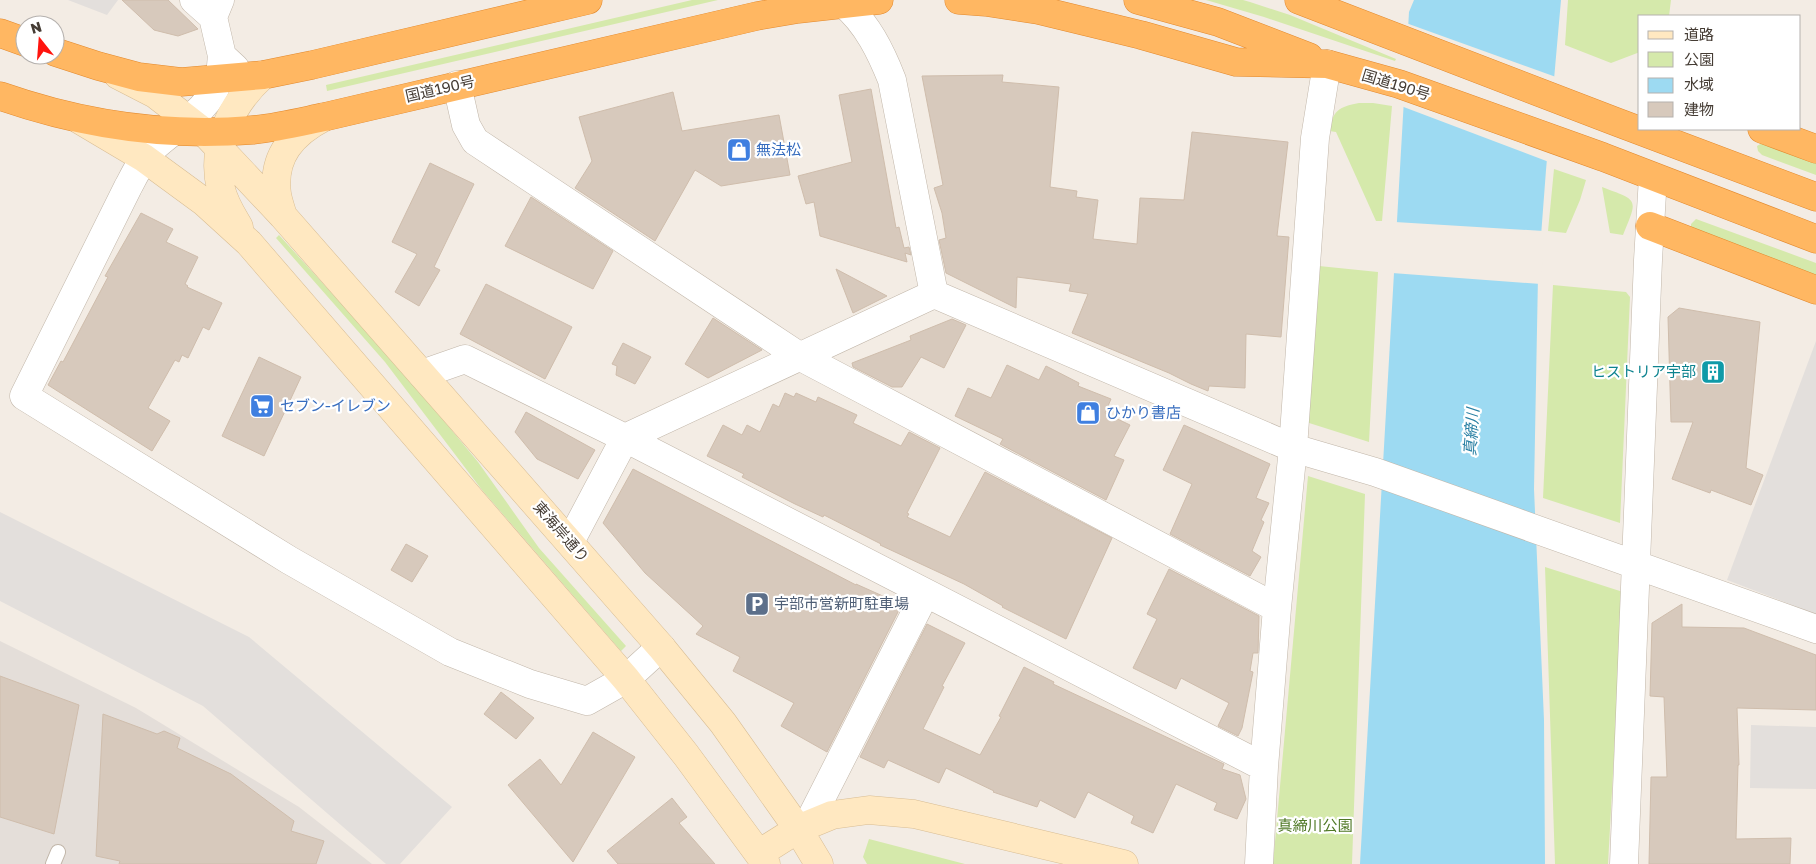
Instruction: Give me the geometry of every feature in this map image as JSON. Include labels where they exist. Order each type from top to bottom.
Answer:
[{"type":"highway","points":[[65,55],[139,78],[181,82],[221,67],[263,75],[312,65],[550,4],[588,0]]},
{"type":"highway","name":"国道190号","points":[[0,96],[78,118],[126,127],[202,133],[253,130],[324,117],[758,16],[843,3],[879,0]]},
{"type":"highway","name":"国道190号","points":[[959,0],[1038,10],[1141,35],[1236,62],[1327,64],[1399,84],[1557,141],[1816,239]]},
{"type":"highway","points":[[1138,0],[1218,22],[1327,64]]},
{"type":"highway","points":[[1314,2],[1402,39],[1638,128]]},
{"type":"highway","points":[[0,34],[15,39]]},
{"type":"highway","points":[[1644,130],[1816,197]]},
{"type":"highway","points":[[1765,130],[1816,149]]},
{"type":"highway","points":[[1650,226],[1816,290]]},
{"type":"street","points":[[843,3],[864,25],[892,80],[934,294]]},
{"type":"street","points":[[209,6],[221,67],[211,96],[202,109],[202,133],[218,169],[221,189],[227,207],[248,244]]},
{"type":"street","points":[[1260,864],[1264,767],[1277,608],[1294,448],[1315,138],[1327,64]]},
{"type":"street","name":"東海岸通り","points":[[98,66],[155,94],[202,133],[283,216],[661,647],[723,723],[803,827],[819,864]]},
{"type":"street","points":[[263,75],[249,88],[237,104],[202,133],[156,145],[144,158],[24,396],[289,560],[450,652],[530,684],[587,701],[626,679],[661,647]]},
{"type":"street","points":[[457,85],[466,125],[475,141],[799,356],[1277,608]]},
{"type":"street","points":[[283,216],[277,193],[277,172],[283,153],[294,137],[306,126],[324,117]]},
{"type":"street","points":[[78,118],[144,158],[204,202],[248,244],[626,679],[686,754],[763,859],[803,827],[832,815],[869,810],[914,814],[1124,864]]},
{"type":"street","points":[[1624,864],[1653,177]]},
{"type":"street","points":[[570,542],[625,438],[934,294],[1294,448],[1375,472],[1816,629]]},
{"type":"street","points":[[422,374],[465,359],[625,438],[1264,767]]},
{"type":"street","points":[[803,827],[925,594]]},
{"type":"shaded area","points":[[68,0],[118,0],[107,15]]},
{"type":"shaded area","points":[[1816,341],[1816,614],[1727,580]]},
{"type":"shaded area","points":[[0,512],[249,637],[452,807],[400,864],[386,864],[203,706],[0,601]]},
{"type":"shaded area","points":[[0,641],[136,708],[299,807],[372,864],[0,864]]},
{"type":"shaded area","points":[[1751,725],[1816,727],[1816,789],[1750,788]]},
{"type":"green space","points":[[692,0],[718,0],[327,91],[326,85]]},
{"type":"green space","points":[[1206,0],[1243,0],[1250,2],[1290,15],[1396,59],[1395,61],[1264,17]]},
{"type":"green space","points":[[1568,0],[1671,0],[1669,15],[1638,15],[1638,53],[1611,63],[1565,45]]},
{"type":"green space","points":[[1359,103],[1392,106],[1382,221],[1376,221],[1336,132],[1329,131],[1332,119],[1341,108]]},
{"type":"green space","points":[[1764,142],[1816,161],[1816,175],[1762,155],[1758,151],[1757,146]]},
{"type":"green space","points":[[1554,169],[1586,180],[1566,233],[1548,231]]},
{"type":"green space","points":[[1602,187],[1623,195],[1632,202],[1633,207],[1623,235],[1610,233]]},
{"type":"green space","points":[[1696,219],[1816,263],[1816,277],[1691,228],[1691,224]]},
{"type":"green space","points":[[279,235],[406,375],[478,462],[539,548],[626,646],[621,651],[482,490],[385,362],[276,238]]},
{"type":"green space","points":[[1319,266],[1378,272],[1369,442],[1306,422]]},
{"type":"green space","points":[[1553,285],[1626,292],[1630,297],[1620,523],[1543,498]]},
{"type":"green space","name":"真締川公園","points":[[1308,476],[1365,494],[1352,864],[1273,864]]},
{"type":"green space","points":[[1545,567],[1623,592],[1608,864],[1555,864]]},
{"type":"green space","points":[[869,839],[965,864],[867,864],[863,857]]},
{"type":"water","name":"真締川","points":[[1414,0],[1561,0],[1538,276],[1534,489],[1544,720],[1545,864],[1360,864],[1409,12]]},
{"type":"pier","points":[[1406,23],[1556,77],[1549,162],[1401,106]]},
{"type":"pier","points":[[1395,222],[1544,231],[1541,284],[1392,273]]},
{"type":"building","points":[[122,0],[168,0],[198,29],[178,36],[154,30]]},
{"type":"building","points":[[1003,75],[1002,82],[1059,87],[1050,187],[1077,191],[1076,197],[1098,200],[1093,239],[1137,244],[1140,198],[1184,200],[1192,132],[1288,142],[1277,236],[1289,237],[1281,337],[1246,334],[1245,388],[1209,386],[1208,391],[1072,333],[1088,294],[1069,291],[1071,284],[1017,277],[1016,308],[946,273],[939,240],[946,238],[942,213],[934,188],[943,185],[922,76]]},
{"type":"building","points":[[871,89],[896,228],[899,227],[904,248],[909,247],[911,255],[905,253],[907,262],[820,236],[814,202],[806,204],[798,176],[852,162],[839,95]]},
{"type":"building","points":[[673,92],[682,131],[779,115],[790,175],[721,186],[695,170],[655,241],[575,188],[592,161],[579,117]]},
{"type":"building","points":[[430,163],[474,184],[434,267],[440,270],[419,306],[395,292],[417,254],[392,242]]},
{"type":"building","points":[[531,197],[613,251],[593,289],[505,246]]},
{"type":"building","points":[[141,213],[173,229],[166,242],[198,257],[185,284],[187,287],[222,303],[209,330],[203,327],[188,358],[182,355],[179,362],[175,360],[148,408],[170,421],[152,451],[48,385],[61,361],[63,362],[108,277],[105,276]]},
{"type":"building","points":[[836,269],[887,296],[853,313]]},
{"type":"building","points":[[486,284],[572,327],[545,379],[460,334]]},
{"type":"building","name":"ヒストリア宇部","points":[[1679,308],[1760,322],[1746,468],[1763,475],[1751,505],[1711,490],[1710,493],[1672,479],[1693,422],[1671,422],[1668,317]]},
{"type":"building","points":[[713,318],[762,350],[708,378],[685,364]]},
{"type":"building","points":[[952,319],[966,325],[944,368],[921,357],[902,387],[892,387],[853,367],[852,363],[911,340],[910,336]]},
{"type":"building","points":[[623,343],[651,357],[635,384],[616,375],[617,366],[612,364]]},
{"type":"building","name":"セブン-イレブン","points":[[259,357],[301,377],[264,456],[222,436]]},
{"type":"building","points":[[1007,365],[1039,380],[1046,366],[1079,383],[1078,386],[1111,399],[1105,413],[1130,425],[1114,456],[1124,460],[1106,500],[1000,444],[1003,439],[955,416],[968,388],[991,398]]},
{"type":"building","points":[[785,393],[794,397],[796,393],[816,402],[818,397],[857,415],[853,423],[901,446],[909,432],[940,448],[907,513],[909,514],[907,517],[950,537],[985,472],[1112,538],[1066,639],[1002,607],[964,584],[742,477],[744,474],[707,456],[723,425],[742,435],[747,425],[760,432],[773,404],[779,407]]},
{"type":"building","points":[[526,412],[595,450],[578,479],[537,459],[515,432]]},
{"type":"building","points":[[1184,425],[1270,464],[1256,498],[1269,503],[1261,520],[1264,522],[1252,551],[1261,557],[1250,576],[1170,534],[1192,484],[1163,470]]},
{"type":"building","name":"宇部市営新町駐車場","points":[[633,469],[856,585],[885,597],[884,600],[900,608],[827,752],[781,726],[794,703],[733,671],[740,657],[696,634],[703,626],[645,573],[603,523]]},
{"type":"building","points":[[406,544],[428,556],[412,582],[391,570]]},
{"type":"building","points":[[1169,569],[1259,616],[1258,653],[1253,653],[1250,671],[1253,672],[1242,728],[1238,736],[1218,726],[1229,703],[1181,678],[1176,689],[1133,668],[1157,619],[1147,614]]},
{"type":"building","points":[[1682,604],[1682,627],[1744,628],[1816,655],[1816,710],[1737,708],[1739,765],[1736,839],[1791,838],[1790,864],[1649,864],[1651,777],[1667,777],[1664,697],[1650,696],[1652,623]]},
{"type":"building","points":[[927,624],[965,643],[942,686],[944,687],[923,729],[980,755],[1001,717],[999,716],[1024,667],[1054,682],[1053,684],[1224,764],[1222,769],[1240,775],[1246,799],[1237,819],[1214,810],[1217,803],[1176,784],[1153,833],[1131,823],[1134,816],[1088,792],[1075,818],[1040,800],[1037,807],[993,792],[946,768],[939,783],[888,760],[884,768],[860,757]]},
{"type":"building","points":[[0,676],[79,705],[54,834],[0,817]]},
{"type":"building","points":[[501,692],[534,718],[516,739],[484,714]]},
{"type":"building","points":[[103,714],[157,734],[164,731],[180,738],[177,748],[231,774],[294,821],[291,831],[324,841],[316,864],[119,864],[120,861],[96,856]]},
{"type":"building","points":[[593,732],[635,757],[573,862],[508,785],[540,759],[561,785]]},
{"type":"building","points":[[672,798],[687,817],[679,823],[715,864],[618,864],[607,851]]},
{"type":"place","name":"無法松","points":[[739,150]]},
{"type":"place","name":"ヒストリア宇部","points":[[1713,372]]},
{"type":"place","name":"セブン-イレブン","points":[[262,406]]},
{"type":"place","name":"ひかり書店","points":[[1088,413]]},
{"type":"place","name":"宇部市営新町駐車場","points":[[757,604]]}]
